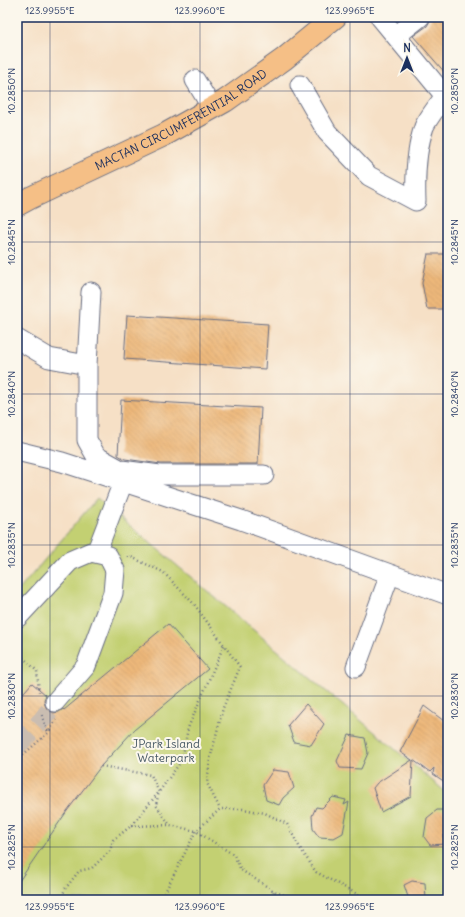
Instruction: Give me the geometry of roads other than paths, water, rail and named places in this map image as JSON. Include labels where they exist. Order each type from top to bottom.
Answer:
[{"type":"main road","name":"MACTAN CIRCUMFERENTIAL ROAD","points":[[17,205],[164,135],[225,101],[284,58],[335,17]]},
{"type":"street","points":[[300,85],[327,132],[369,176],[416,201],[415,180],[419,146],[425,126],[445,96],[380,17]]},
{"type":"street","points":[[396,36],[420,17]]},
{"type":"street","points":[[195,80],[212,108]]},
{"type":"street","points":[[90,292],[87,365],[87,440],[96,456],[121,470],[160,475],[264,475]]},
{"type":"street","points":[[17,339],[50,358],[87,365]]},
{"type":"street","points":[[17,450],[62,462],[242,520],[448,595]]},
{"type":"street","points":[[96,553],[123,482]]},
{"type":"street","points":[[17,618],[70,561],[91,552],[108,556],[115,570],[113,593],[86,666],[55,702]]},
{"type":"street","points":[[356,667],[390,574]]},
{"type":"tunnel","points":[[17,746],[43,719],[55,702]]},
{"type":"park label","name":"JPark Island Waterpark","points":[[166,751]]}]
